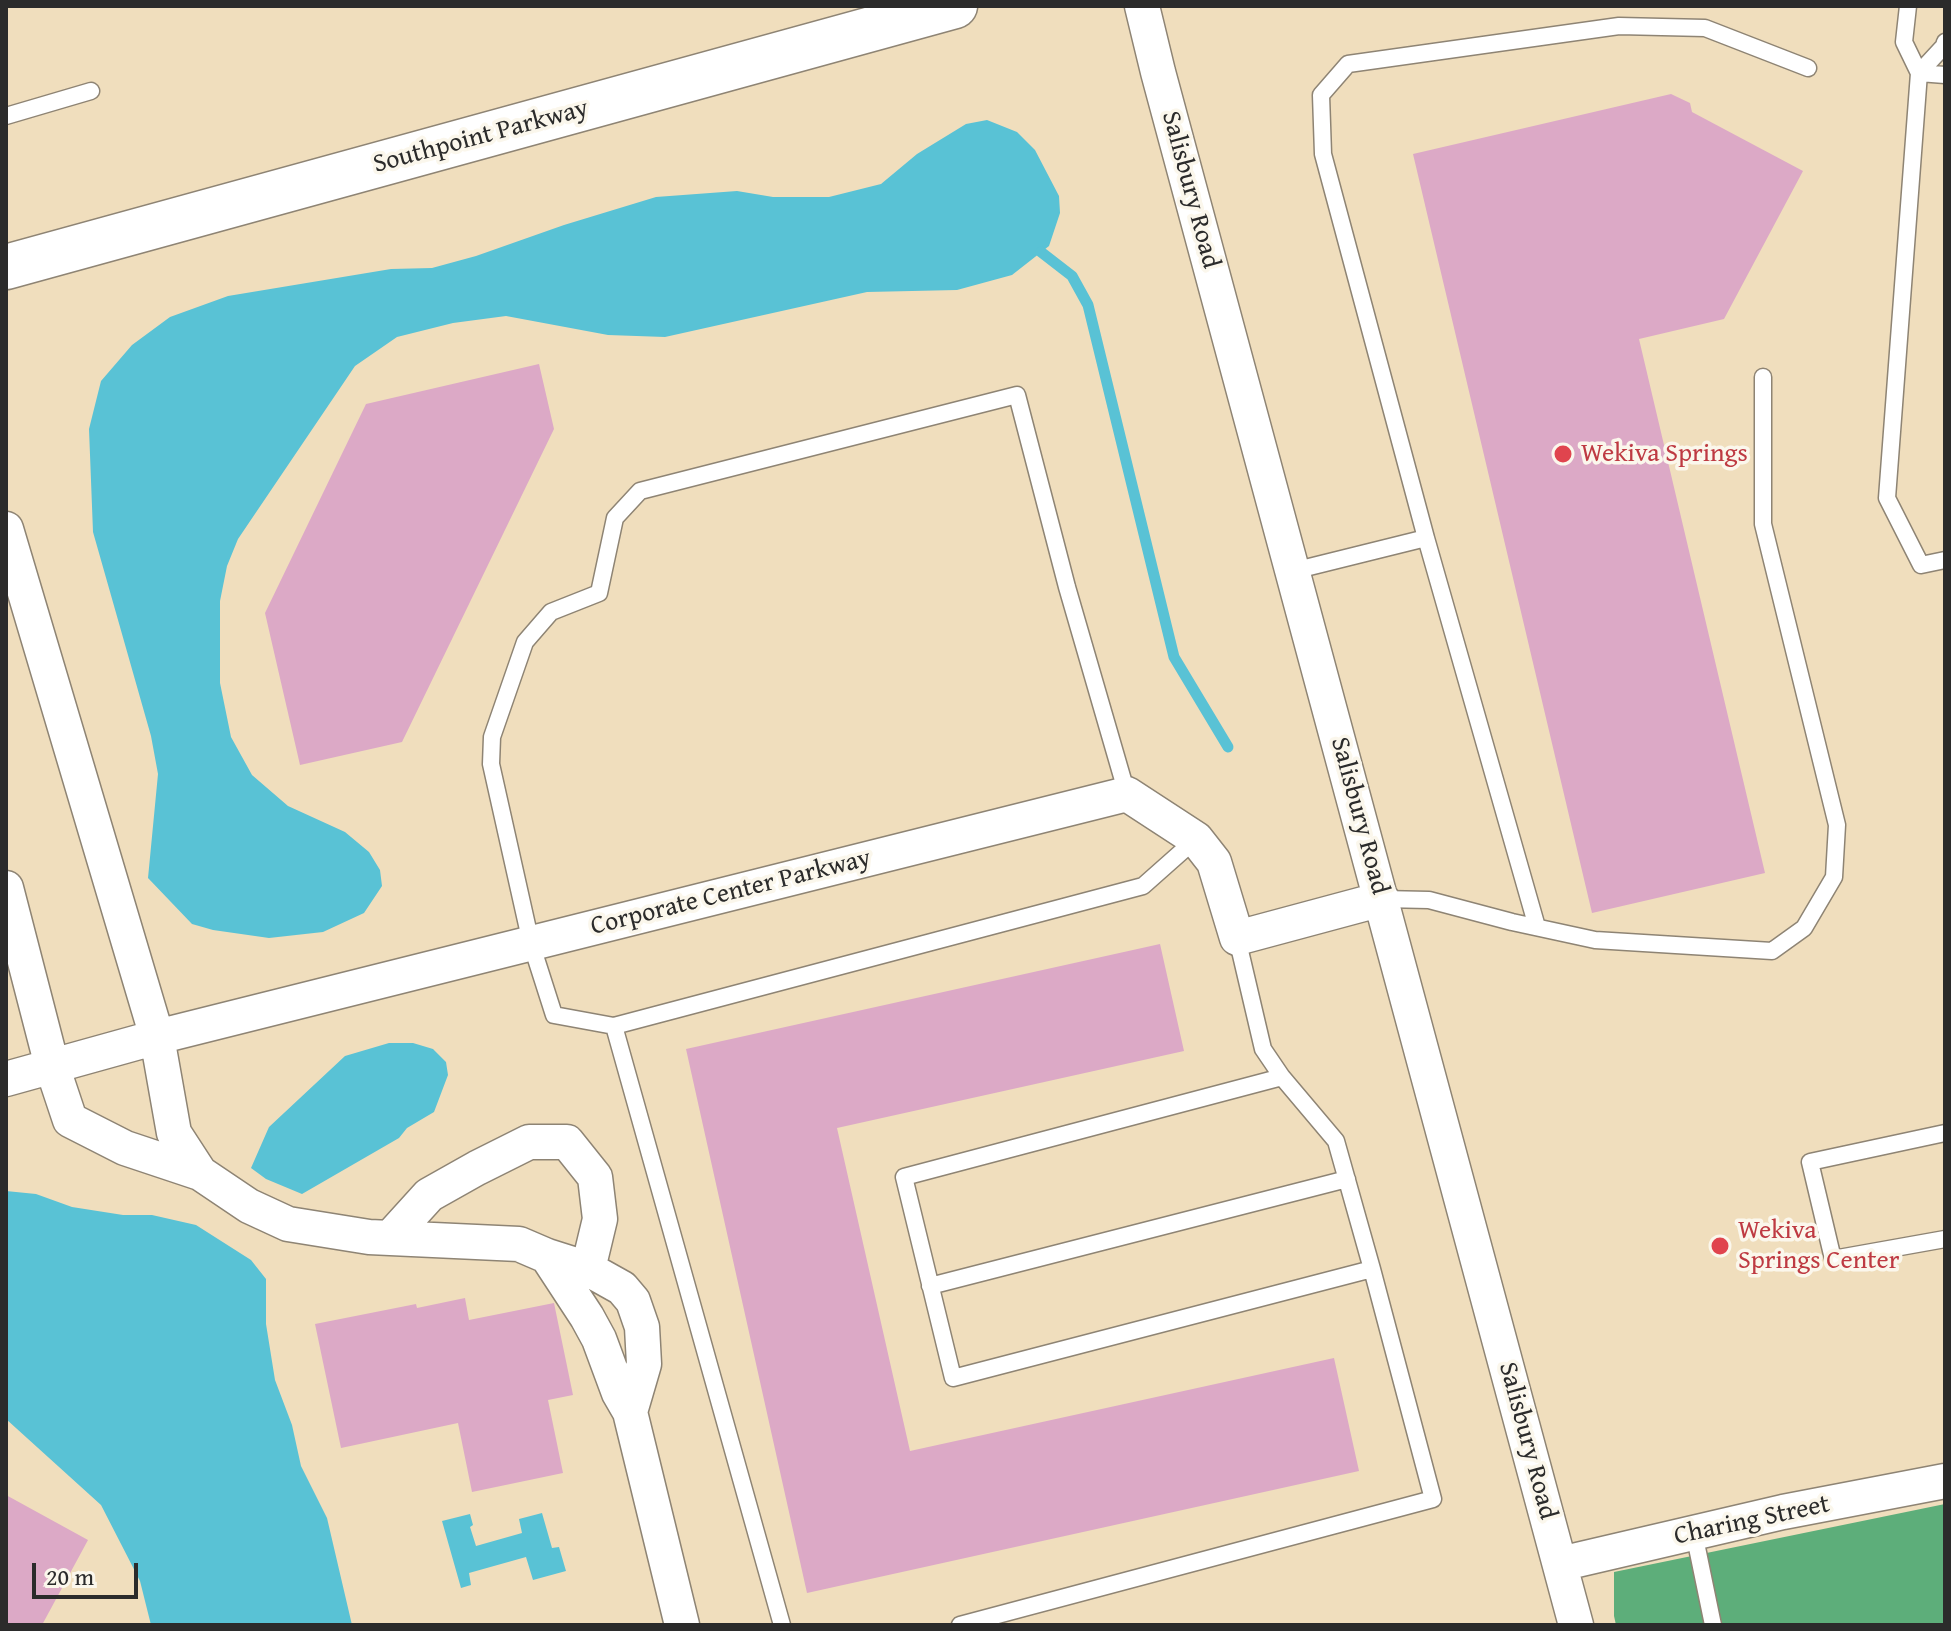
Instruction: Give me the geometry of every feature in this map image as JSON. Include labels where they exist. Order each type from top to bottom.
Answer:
[{"type":"main road","name":"Southpoint Parkway","points":[[6,267],[955,6]]},
{"type":"street","name":"Salisbury Road","points":[[1142,6],[1576,1625]]},
{"type":"street","points":[[6,529],[157,1037],[174,1133],[200,1173]]},
{"type":"street","points":[[1127,794],[1196,839],[1214,862],[1237,938],[1382,899]]},
{"type":"street","name":"Corporate Center Parkway","points":[[6,1079],[157,1037],[1127,794]]},
{"type":"street","points":[[6,888],[52,1066],[70,1120],[125,1148],[200,1173],[249,1206],[288,1224],[369,1237],[519,1244],[588,1269],[622,1288],[633,1301],[642,1327],[644,1364],[630,1412]]},
{"type":"street","points":[[390,1238],[429,1195],[477,1168],[529,1142],[567,1142],[595,1177],[600,1219],[588,1269]]},
{"type":"street","points":[[547,1256],[599,1339],[619,1393],[630,1412],[682,1625]]},
{"type":"street","points":[[587,1317],[633,1301]]},
{"type":"street","name":"Charing Street","points":[[1560,1564],[1783,1512],[1945,1481]]},
{"type":"lane","points":[[1908,6],[1904,42],[1919,73],[1887,498],[1921,565],[1945,560]]},
{"type":"lane","points":[[1537,927],[1426,538],[1323,154],[1321,95],[1348,64],[1619,26],[1705,28],[1808,68]]},
{"type":"lane","points":[[1919,73],[1945,42]]},
{"type":"lane","points":[[1919,73],[1945,75]]},
{"type":"lane","points":[[6,116],[91,91]]},
{"type":"lane","points":[[1382,899],[1429,900],[1595,940],[1772,951],[1804,928],[1834,877],[1837,825],[1763,524],[1763,377]]},
{"type":"lane","points":[[1127,794],[1074,614],[1017,395],[640,491],[615,518],[599,593],[551,612],[525,642],[492,737],[491,764],[531,943],[554,1015],[614,1026],[1143,886],[1196,839]]},
{"type":"lane","points":[[1293,571],[1426,538]]},
{"type":"lane","points":[[960,1625],[1433,1499],[1336,1141],[1282,1077],[1263,1049],[1237,938]]},
{"type":"lane","points":[[614,1026],[782,1625]]},
{"type":"lane","points":[[1282,1077],[904,1177],[953,1378],[1372,1269]]},
{"type":"lane","points":[[1945,1133],[1810,1162],[1833,1259],[1945,1239]]},
{"type":"lane","points":[[930,1286],[1347,1179]]},
{"type":"lane","points":[[1694,1533],[1713,1625]]},
{"type":"green space","points":[[1945,1504],[1945,1625],[1616,1625],[1614,1572]]},
{"type":"water","points":[[987,120],[1017,132],[1035,150],[1059,196],[1060,213],[1049,246],[1012,275],[957,290],[867,292],[665,337],[608,335],[506,316],[453,323],[397,337],[355,366],[238,539],[227,566],[220,601],[220,683],[231,737],[252,775],[288,806],[345,832],[369,852],[380,870],[382,886],[364,913],[323,932],[269,938],[192,924],[148,878],[158,774],[151,736],[93,532],[89,429],[101,381],[132,345],[170,317],[228,296],[391,269],[432,268],[656,197],[737,191],[773,197],[829,197],[881,184],[917,154],[966,124]]},
{"type":"water","points":[[389,1043],[413,1043],[433,1049],[446,1062],[448,1075],[434,1112],[407,1128],[399,1138],[302,1194],[266,1179],[251,1168],[269,1127],[345,1056]]},
{"type":"water","points":[[6,1191],[36,1194],[72,1207],[123,1215],[152,1215],[196,1225],[251,1260],[266,1279],[266,1324],[275,1380],[292,1425],[301,1466],[327,1518],[352,1625],[151,1625],[140,1581],[101,1505],[6,1419]]},
{"type":"water","points":[[542,1513],[552,1548],[559,1547],[566,1571],[533,1580],[526,1557],[469,1573],[471,1585],[461,1588],[442,1521],[470,1514],[476,1546],[522,1533],[519,1519]]},
{"type":"building","points":[[1671,94],[1690,103],[1692,112],[1803,171],[1724,319],[1639,339],[1765,873],[1592,913],[1413,154]]},
{"type":"building","points":[[539,364],[554,429],[402,742],[300,765],[265,613],[366,404]]},
{"type":"building","points":[[1160,944],[1184,1051],[837,1128],[910,1451],[1334,1358],[1359,1471],[807,1593],[686,1049]]},
{"type":"building","points":[[465,1298],[469,1320],[554,1303],[573,1395],[548,1400],[563,1473],[472,1492],[458,1423],[341,1448],[315,1324],[416,1304],[417,1308]]},
{"type":"building","points":[[6,1495],[88,1540],[42,1625],[6,1625]]},
{"type":"waterway","points":[[1041,252],[1072,276],[1088,305],[1174,657],[1228,747]]},
{"type":"place","name":"Wekiva Springs","points":[[1563,454]]},
{"type":"place","name":"Wekiva Springs Center","points":[[1720,1246]]}]
